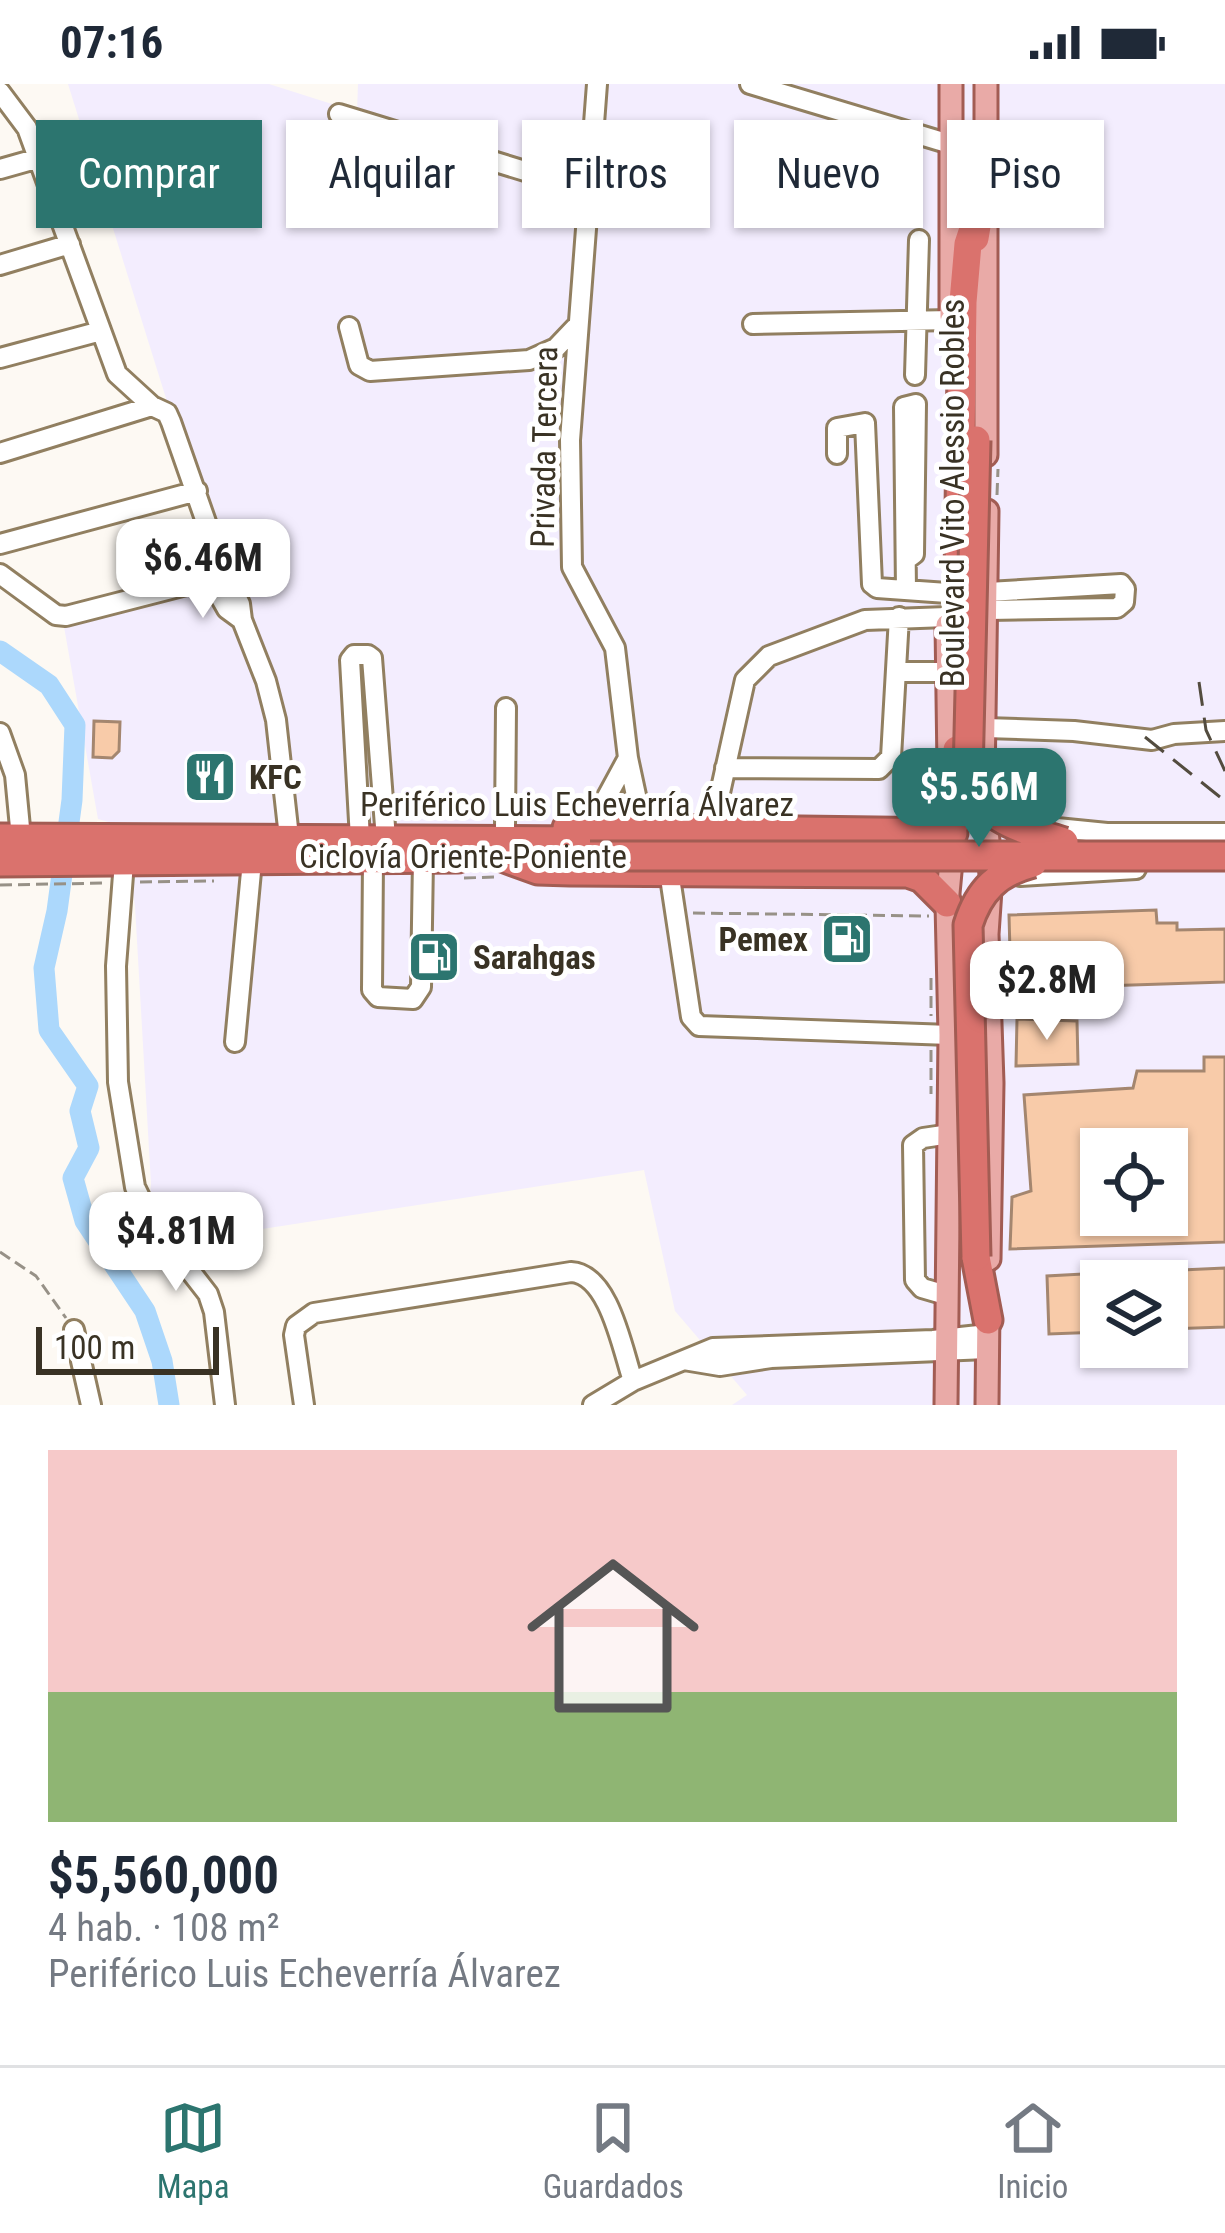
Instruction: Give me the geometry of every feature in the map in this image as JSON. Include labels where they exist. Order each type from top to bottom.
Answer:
[{"type":"highway","points":[[908,873],[934,858],[953,833],[959,802],[962,302],[973,228]]},
{"type":"highway","points":[[975,228],[976,440],[968,776],[994,816],[1063,850]]},
{"type":"highway","points":[[463,840],[505,828],[590,842],[643,828],[953,833]]},
{"type":"highway","points":[[899,830],[913,844],[915,855],[908,873]]},
{"type":"highway","points":[[953,833],[989,905]]},
{"type":"highway","name":"Periférico Luis Echeverría Álvarez","points":[[111,862],[289,837],[373,846],[423,868],[499,868],[590,842]]},
{"type":"highway","name":"Periférico Luis Echeverría Álvarez","points":[[1063,850],[1225,837]]},
{"type":"highway","name":"Periférico Luis Echeverría Álvarez","points":[[0,862],[29,852],[251,870],[373,846],[463,840],[1225,856]]},
{"type":"highway","points":[[988,1334],[976,1257],[968,925],[979,898],[1005,873],[1063,850]]},
{"type":"highway","points":[[499,868],[670,884],[908,873],[922,878],[939,909]]},
{"type":"main road","name":"Boulevard Vito Alessio Robles","points":[[951,120],[952,84]]},
{"type":"main road","name":"Boulevard Vito Alessio Robles","points":[[986,84],[986,120]]},
{"type":"main road","name":"Boulevard Vito Alessio Robles","points":[[946,1405],[950,1134],[941,1035],[948,936],[939,909],[953,833],[946,672],[950,228]]},
{"type":"main road","name":"Boulevard Vito Alessio Robles","points":[[985,228],[988,601],[983,785],[992,1083],[987,1405]]},
{"type":"main road","points":[[948,936],[965,929],[1001,890],[1024,876]]},
{"type":"street","name":"Privada Tercera","points":[[593,120],[597,84]]},
{"type":"street","points":[[750,84],[947,143]]},
{"type":"street","points":[[0,92],[27,128],[36,150]]},
{"type":"street","points":[[339,115],[522,171]]},
{"type":"street","points":[[0,170],[36,159]]},
{"type":"street","points":[[64,228],[117,374],[152,406],[167,413],[197,491],[227,609],[242,620],[266,681],[276,720],[289,837]]},
{"type":"street","name":"Privada Tercera","points":[[583,228],[570,440],[572,567],[615,648],[628,758]]},
{"type":"street","points":[[915,375],[919,240]]},
{"type":"street","points":[[0,265],[70,244]]},
{"type":"street","points":[[753,324],[950,320]]},
{"type":"street","points":[[350,327],[359,365],[370,371],[529,360],[556,348],[575,328]]},
{"type":"street","points":[[0,358],[100,331]]},
{"type":"street","points":[[906,560],[914,554],[916,404],[904,407],[906,590]]},
{"type":"street","points":[[0,453],[152,406]]},
{"type":"street","points":[[837,454],[837,428],[865,422],[871,581],[877,588],[947,593]]},
{"type":"street","points":[[0,544],[197,491]]},
{"type":"street","points":[[0,574],[56,615],[81,614],[215,570]]},
{"type":"street","points":[[1121,584],[1125,589],[1124,602],[1117,608],[988,601],[1121,584]]},
{"type":"street","points":[[725,767],[879,769],[891,757],[899,617]]},
{"type":"street","points":[[712,829],[745,680],[760,662],[853,624],[947,617]]},
{"type":"street","points":[[373,846],[350,660],[354,655],[372,658],[373,846],[372,990],[379,997],[413,999],[422,987],[423,868]]},
{"type":"street","points":[[898,672],[946,672]]},
{"type":"street","points":[[505,828],[506,708]]},
{"type":"street","points":[[986,728],[1152,740],[1225,731]]},
{"type":"street","points":[[0,734],[15,775],[29,852]]},
{"type":"street","points":[[628,758],[643,828]]},
{"type":"street","points":[[590,842],[628,758]]},
{"type":"street","points":[[983,785],[994,806],[1020,824],[1225,837]]},
{"type":"street","points":[[1020,824],[1008,836],[1006,855],[1024,876]]},
{"type":"street","points":[[111,862],[118,1082],[135,1186],[152,1222],[208,1294],[225,1405]]},
{"type":"street","points":[[989,905],[1024,876],[1225,867]]},
{"type":"street","points":[[235,1042],[251,870]]},
{"type":"street","points":[[670,884],[692,1017],[699,1026],[941,1035]]},
{"type":"street","points":[[946,1295],[922,1288],[915,1280],[914,1145],[923,1138],[950,1134]]},
{"type":"street","points":[[304,1405],[294,1335],[296,1326],[314,1313],[571,1272],[583,1272],[601,1288],[633,1381]]},
{"type":"street","points":[[74,1330],[91,1405]]},
{"type":"street","points":[[592,1405],[684,1360],[721,1366],[817,1350],[947,1345],[988,1334]]},
{"type":"path","name":"Ciclovía Oriente-Poniente","points":[[0,885],[29,852],[75,883],[111,862],[251,870]]},
{"type":"path","name":"Ciclovía Oriente-Poniente","points":[[423,868],[499,868]]},
{"type":"path","name":"Ciclovía Oriente-Poniente","points":[[670,884],[694,914],[939,909]]},
{"type":"path","points":[[931,963],[941,1035],[932,1095]]},
{"type":"path","points":[[0,1252],[36,1276],[74,1330]]},
{"type":"shaded area","points":[[68,84],[269,84],[357,112],[358,84],[1225,84],[1225,1405],[732,1405],[747,1395],[675,1311],[644,1170],[146,1247],[151,1184],[135,906],[122,826],[98,819],[63,621],[223,581],[113,228],[262,228],[262,120],[79,120]]},
{"type":"building","points":[[94,721],[120,722],[119,751],[112,758],[93,757]]},
{"type":"building","points":[[1156,910],[1157,923],[1177,923],[1177,930],[1225,929],[1225,982],[1011,989],[1009,915]]},
{"type":"building","points":[[1017,1019],[1077,1021],[1078,1064],[1016,1066]]},
{"type":"building","points":[[1204,1057],[1225,1057],[1225,1242],[1010,1249],[1012,1197],[1031,1191],[1024,1095],[1133,1088],[1137,1071],[1204,1071]]},
{"type":"building","points":[[1225,1268],[1225,1327],[1188,1328],[1188,1270]]},
{"type":"building","points":[[1080,1274],[1080,1333],[1049,1334],[1047,1276]]},
{"type":"waterway","points":[[0,651],[49,685],[75,725],[72,800],[44,968],[49,1030],[88,1086],[80,1111],[89,1148],[73,1178],[85,1221],[145,1311],[162,1361],[169,1405]]},
{"type":"railway","points":[[1199,682],[1206,730],[1225,771]]},
{"type":"railway","points":[[1145,737],[1225,801]]},
{"type":"place","name":"KFC","points":[[210,777]]},
{"type":"place","name":"Pemex","points":[[847,939]]},
{"type":"place","name":"Sarahgas","points":[[434,957]]}]
